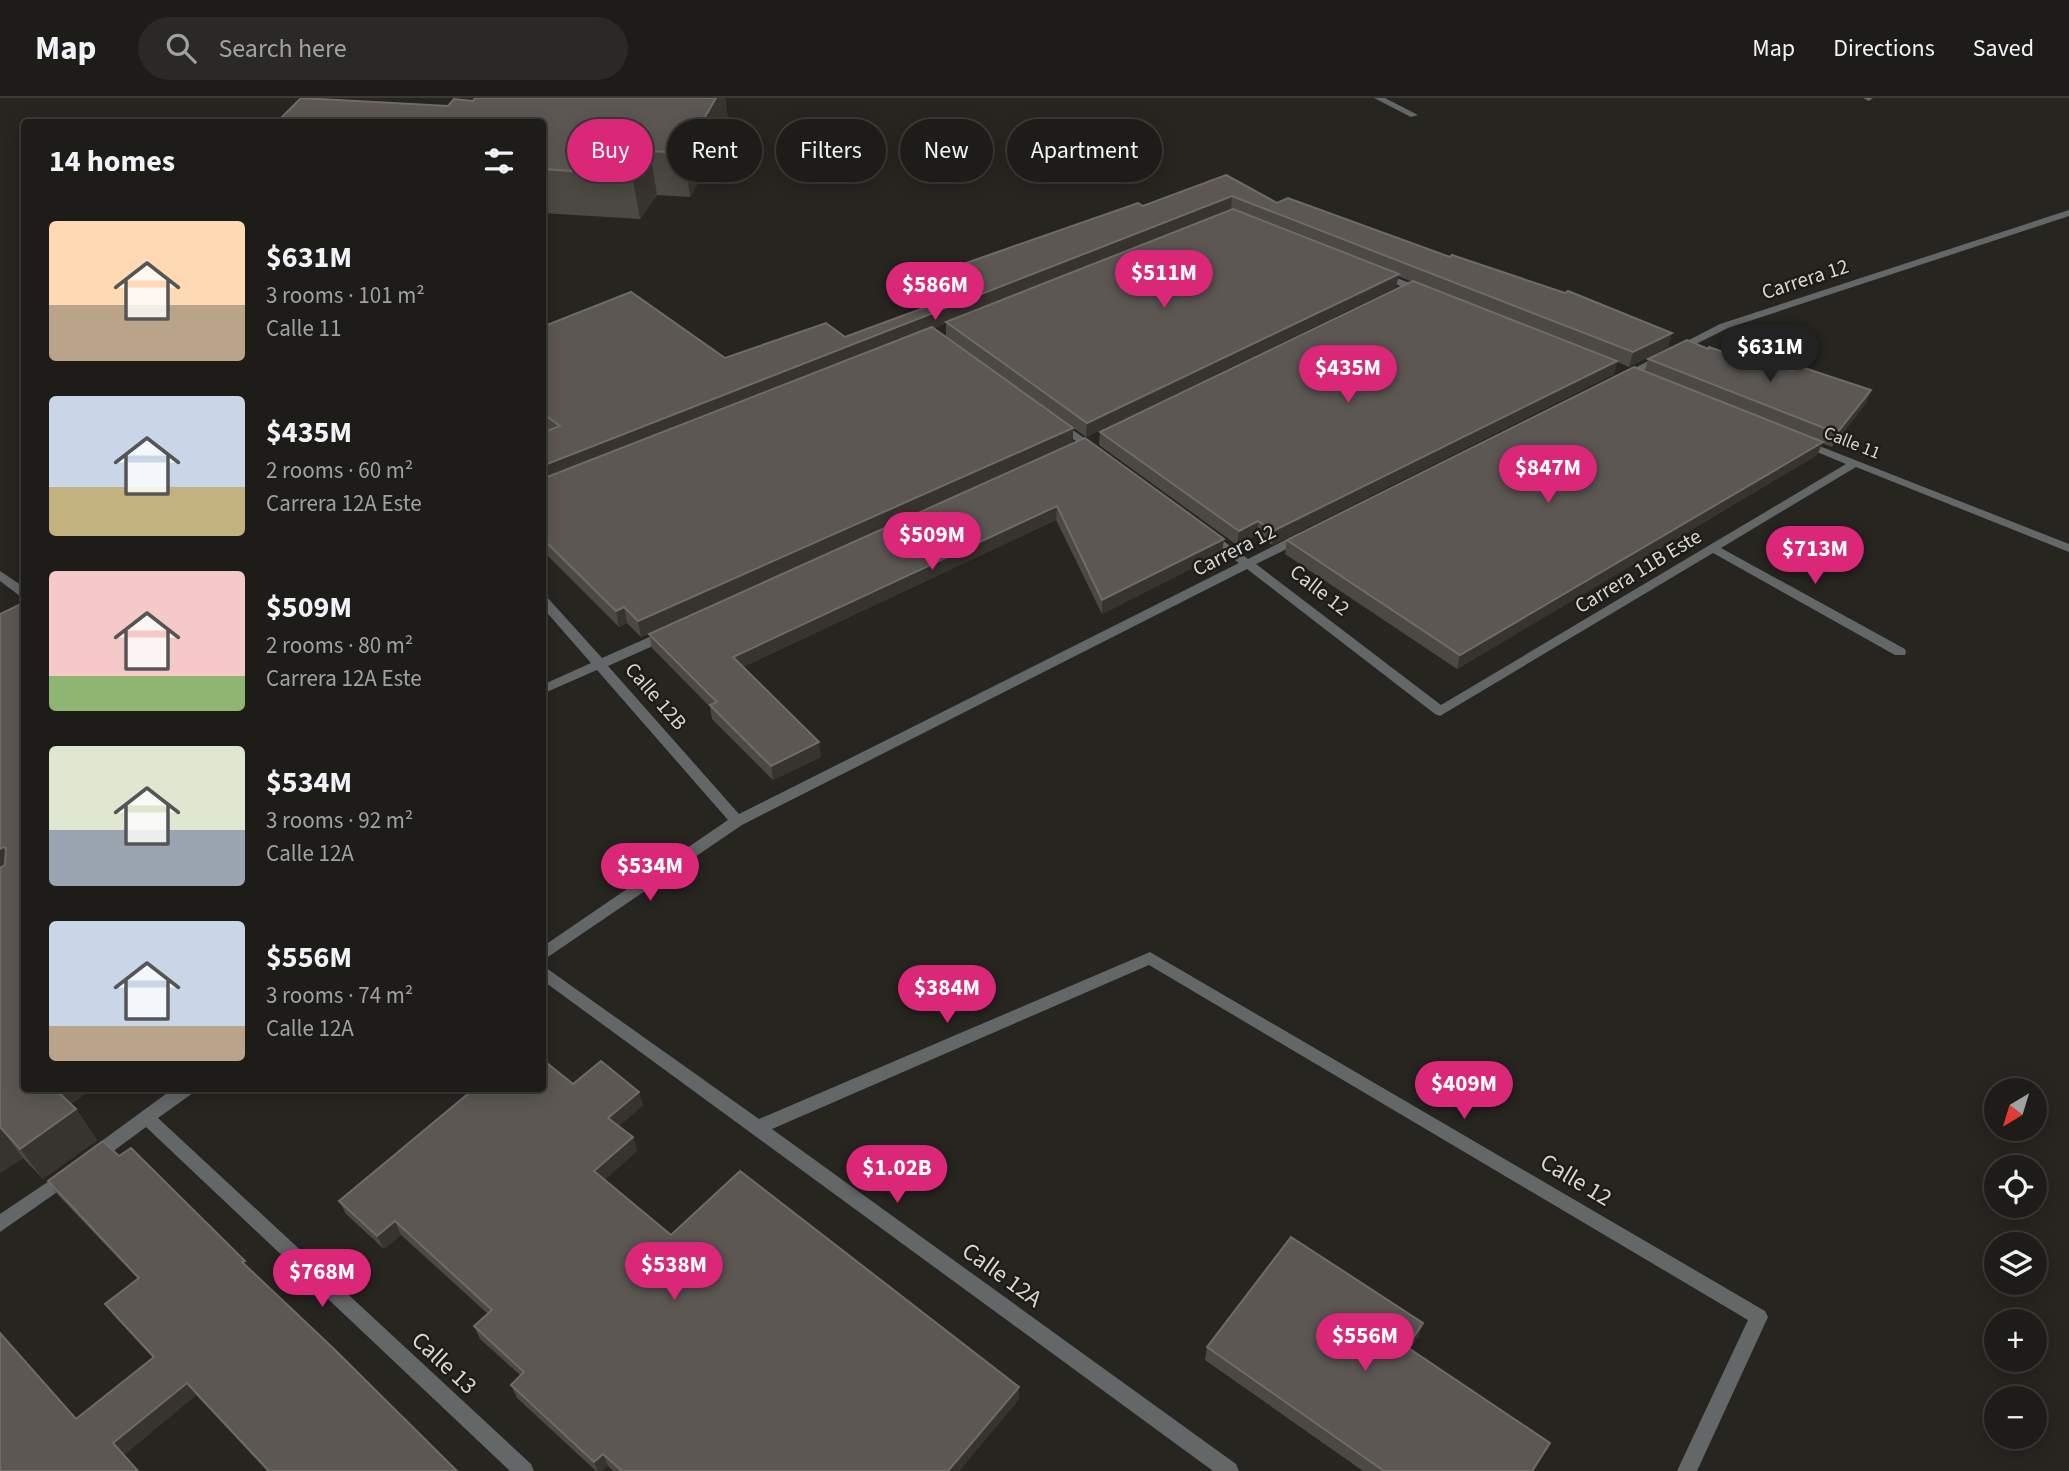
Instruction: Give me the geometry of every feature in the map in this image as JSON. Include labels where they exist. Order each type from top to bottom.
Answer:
[{"type":"street","points":[[1378,98],[1414,115]]},
{"type":"street","name":"Carrera 12","points":[[1605,386],[1724,326],[2069,213]]},
{"type":"street","points":[[1373,271],[1436,297]]},
{"type":"street","points":[[1398,293],[1411,286]]},
{"type":"street","points":[[1616,368],[1641,378]]},
{"type":"street","points":[[1043,413],[1109,460]]},
{"type":"street","points":[[1075,450],[1100,438]]},
{"type":"street","name":"Calle 11","points":[[1790,438],[2069,548]]},
{"type":"street","name":"Carrera 11B Este","points":[[1440,710],[1855,463]]},
{"type":"street","name":"Calle 12","points":[[1195,524],[1440,710]]},
{"type":"street","name":"Carrera 12","points":[[546,952],[737,821],[1310,533]]},
{"type":"street","points":[[1714,549],[1900,652]]},
{"type":"street","points":[[0,575],[21,591]]},
{"type":"street","name":"Calle 12B","points":[[546,603],[737,821]]},
{"type":"street","points":[[546,688],[675,630]]},
{"type":"street","name":"Calle 12","points":[[758,1127],[1150,958],[1759,1317],[1687,1471]]},
{"type":"street","name":"Calle 12A","points":[[546,974],[1229,1471]]},
{"type":"street","points":[[0,1224],[182,1092]]},
{"type":"street","name":"Calle 13","points":[[147,1118],[524,1471]]},
{"type":"building","points":[[301,98],[448,106],[454,99],[473,101],[475,98],[716,98],[704,119],[667,119],[667,152],[653,151],[653,119],[567,119],[567,171],[546,169],[546,119],[280,119]]},
{"type":"building","points":[[1226,175],[1277,203],[1288,198],[1450,257],[1452,255],[1565,293],[1568,291],[1672,333],[1633,352],[1232,196],[546,464],[546,431],[560,426],[546,416],[546,325],[631,292],[725,358],[826,323],[845,337],[948,299],[931,288],[954,279],[943,271],[1138,203],[1143,206]]},
{"type":"building","points":[[1233,209],[1399,274],[1087,423],[946,322]]},
{"type":"building","points":[[1413,281],[1617,361],[1273,531],[1258,521],[1239,531],[1100,432]]},
{"type":"building","points":[[932,327],[1073,428],[638,621],[624,607],[616,611],[546,542],[546,477]]},
{"type":"building","points":[[1687,340],[1708,349],[1709,347],[1747,360],[1749,357],[1793,371],[1798,366],[1871,390],[1837,433],[1648,359]]},
{"type":"building","points":[[1634,367],[1823,442],[1460,655],[1287,540]]},
{"type":"building","points":[[1085,438],[1224,539],[1102,600],[1057,506],[733,657],[819,742],[771,766],[710,705],[717,702],[649,634]]},
{"type":"building","points":[[21,604],[21,1092],[58,1092],[76,1109],[20,1149],[0,1127],[0,868],[5,865],[6,848],[0,849],[0,614]]},
{"type":"building","points":[[601,1061],[639,1092],[608,1118],[633,1137],[594,1171],[671,1235],[740,1171],[1019,1387],[948,1471],[622,1471],[603,1454],[594,1462],[511,1385],[524,1372],[474,1326],[492,1310],[395,1221],[377,1236],[339,1201],[470,1092],[546,1092],[546,1062],[573,1084]]},
{"type":"building","points":[[103,1141],[119,1156],[131,1148],[245,1261],[242,1262],[457,1471],[269,1471],[187,1383],[113,1443],[138,1471],[0,1471],[0,1333],[76,1419],[154,1357],[105,1304],[139,1278],[48,1181]]},
{"type":"building","points":[[1291,1237],[1423,1323],[1407,1347],[1550,1443],[1532,1471],[1384,1471],[1207,1347]]}]
